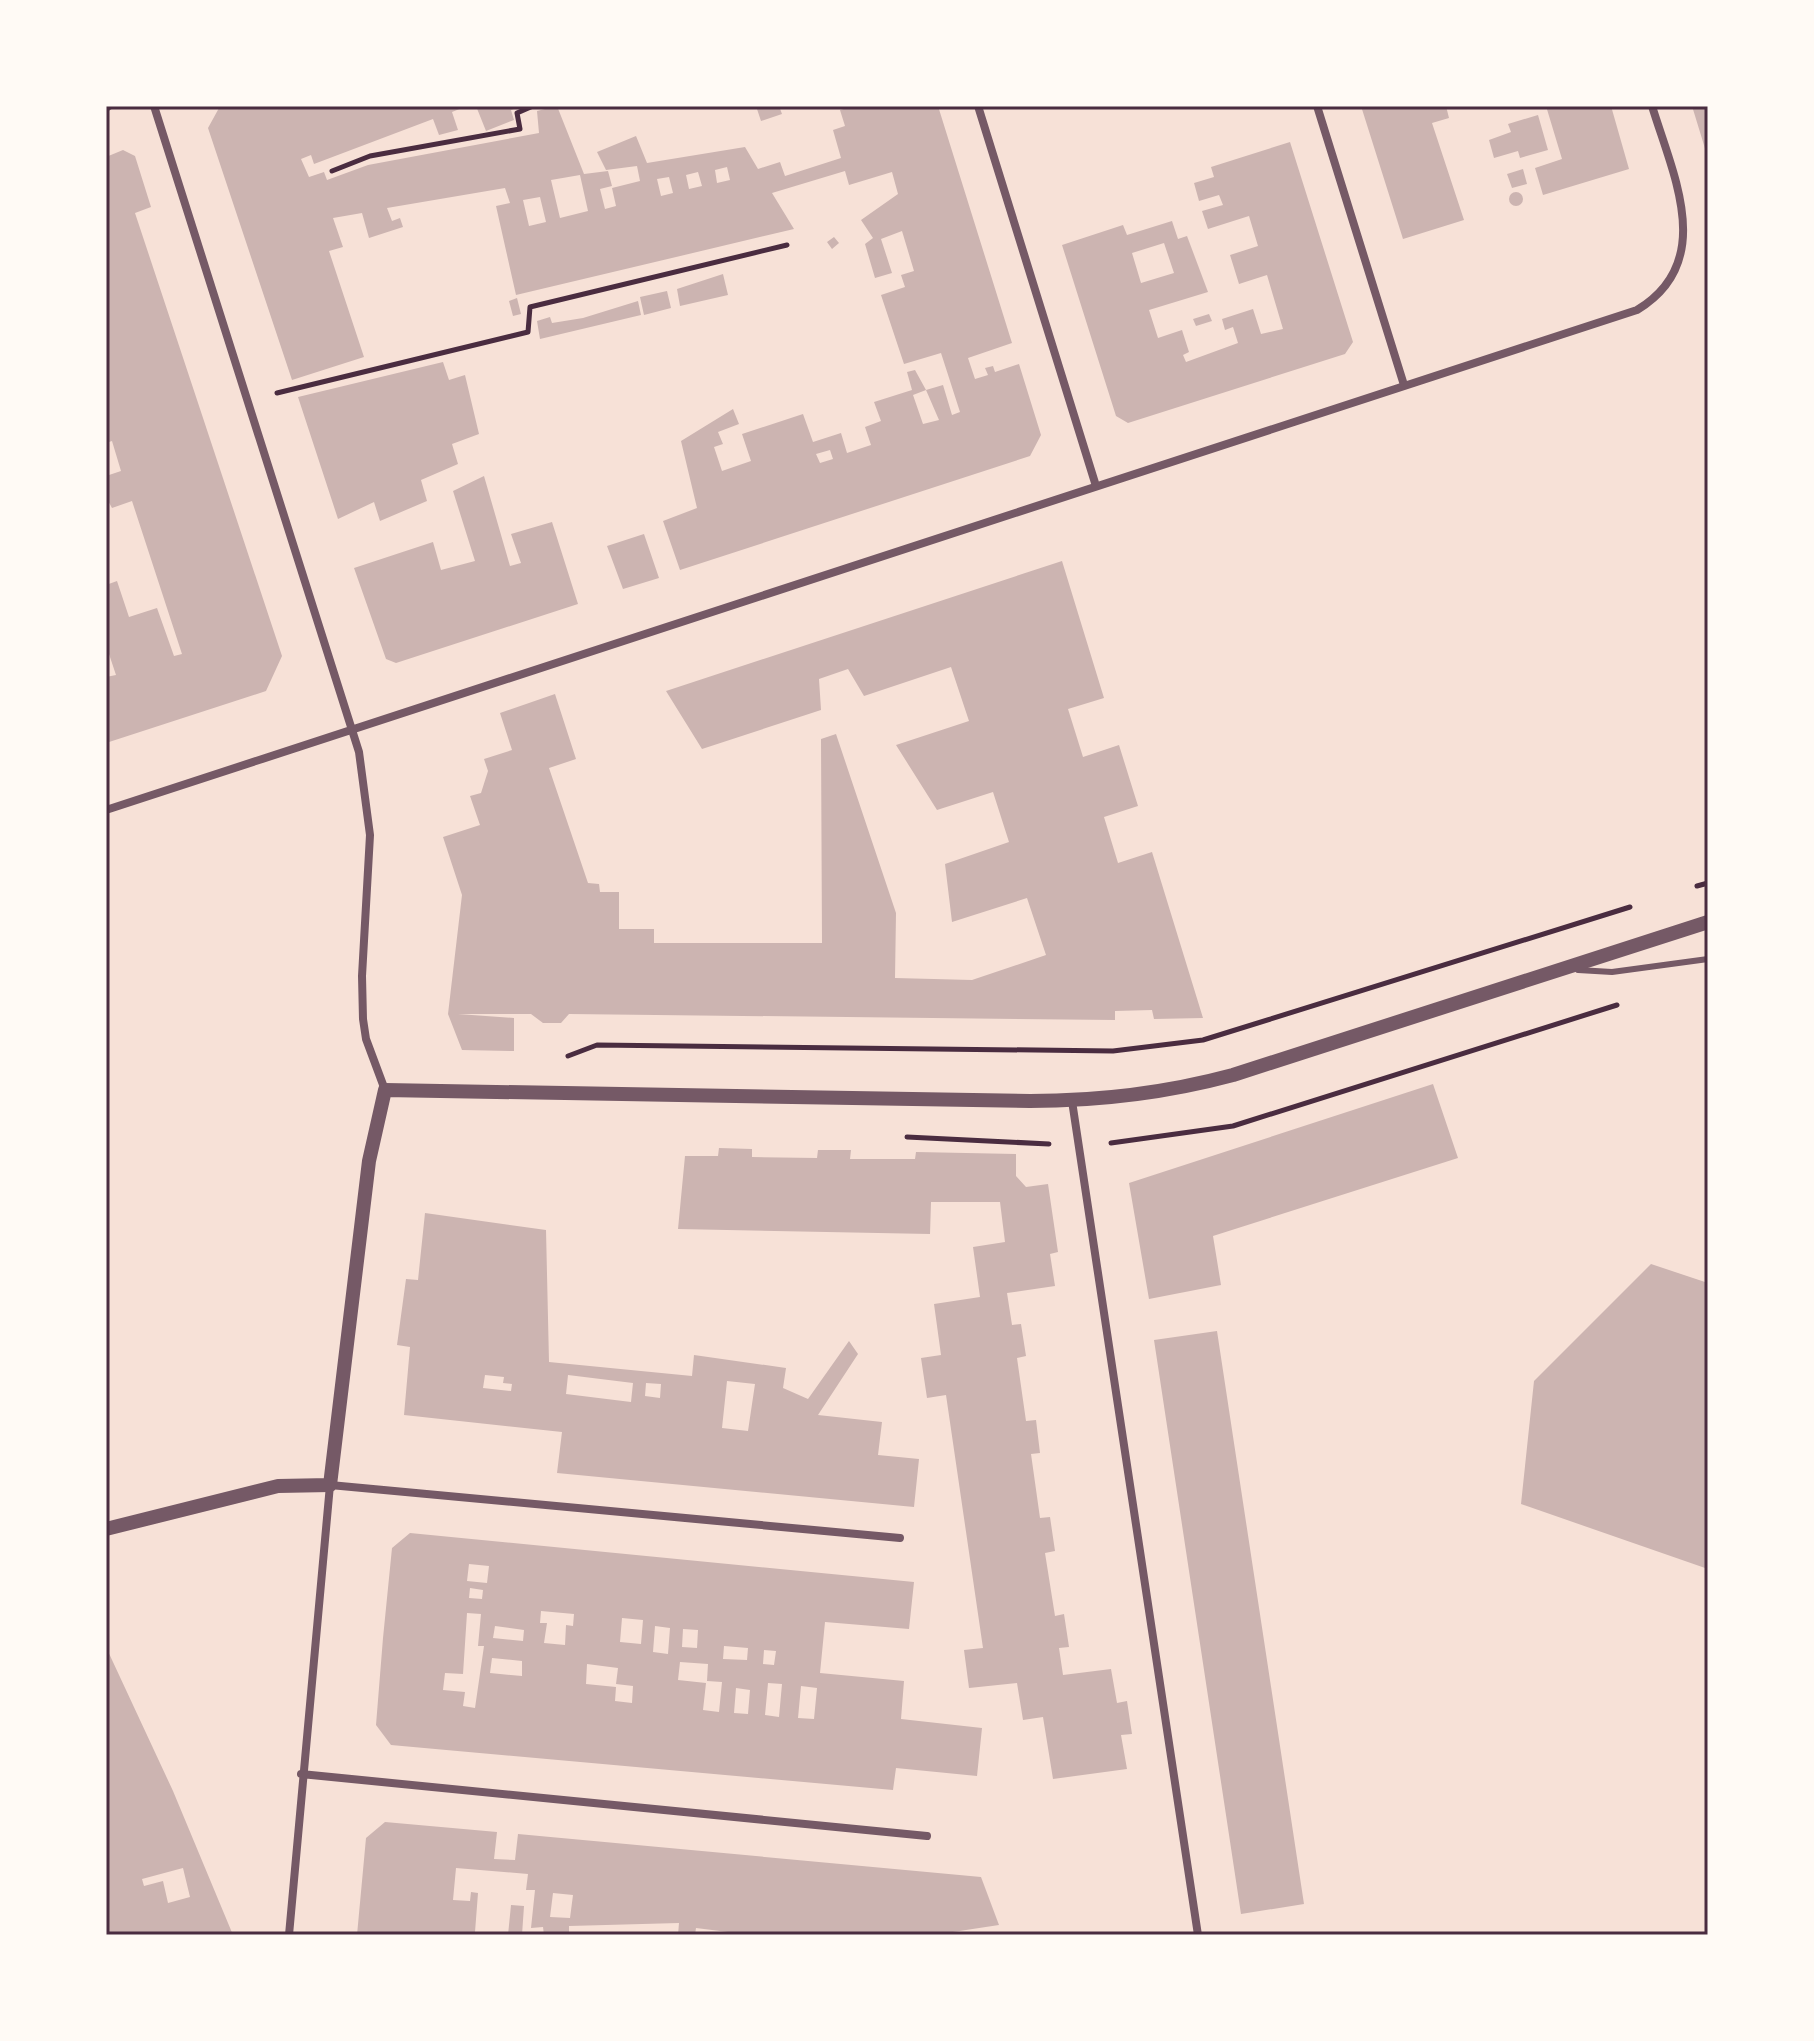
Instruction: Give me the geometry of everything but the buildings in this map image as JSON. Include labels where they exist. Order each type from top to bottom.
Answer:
[{"type":"street","points":[[154,106],[353,730],[364,773],[370,835],[362,976],[363,1019],[366,1039],[385,1090],[369,1161],[330,1485],[301,1774],[289,1935]]},
{"type":"street","points":[[978,106],[1096,486]]},
{"type":"street","points":[[1317,106],[1404,385]]},
{"type":"street","points":[[106,810],[1637,310],[1658,296],[1673,274],[1685,219],[1652,106]]},
{"type":"street","points":[[385,1090],[1072,1101],[1180,1088],[1233,1075],[1708,922]]},
{"type":"street","points":[[1072,1101],[1198,1935]]},
{"type":"street","points":[[106,1529],[278,1486],[330,1485],[900,1538]]},
{"type":"street","points":[[301,1774],[927,1836]]},
{"type":"lane","points":[[1562,969],[1612,972],[1708,959]]},
{"type":"path","points":[[332,171],[370,156],[520,129],[517,113],[533,106]]},
{"type":"path","points":[[249,399],[528,332],[530,307],[787,245]]},
{"type":"path","points":[[1686,889],[1708,883]]},
{"type":"path","points":[[554,1061],[597,1045],[1113,1051],[1175,1045],[1203,1040],[1646,902]]}]
